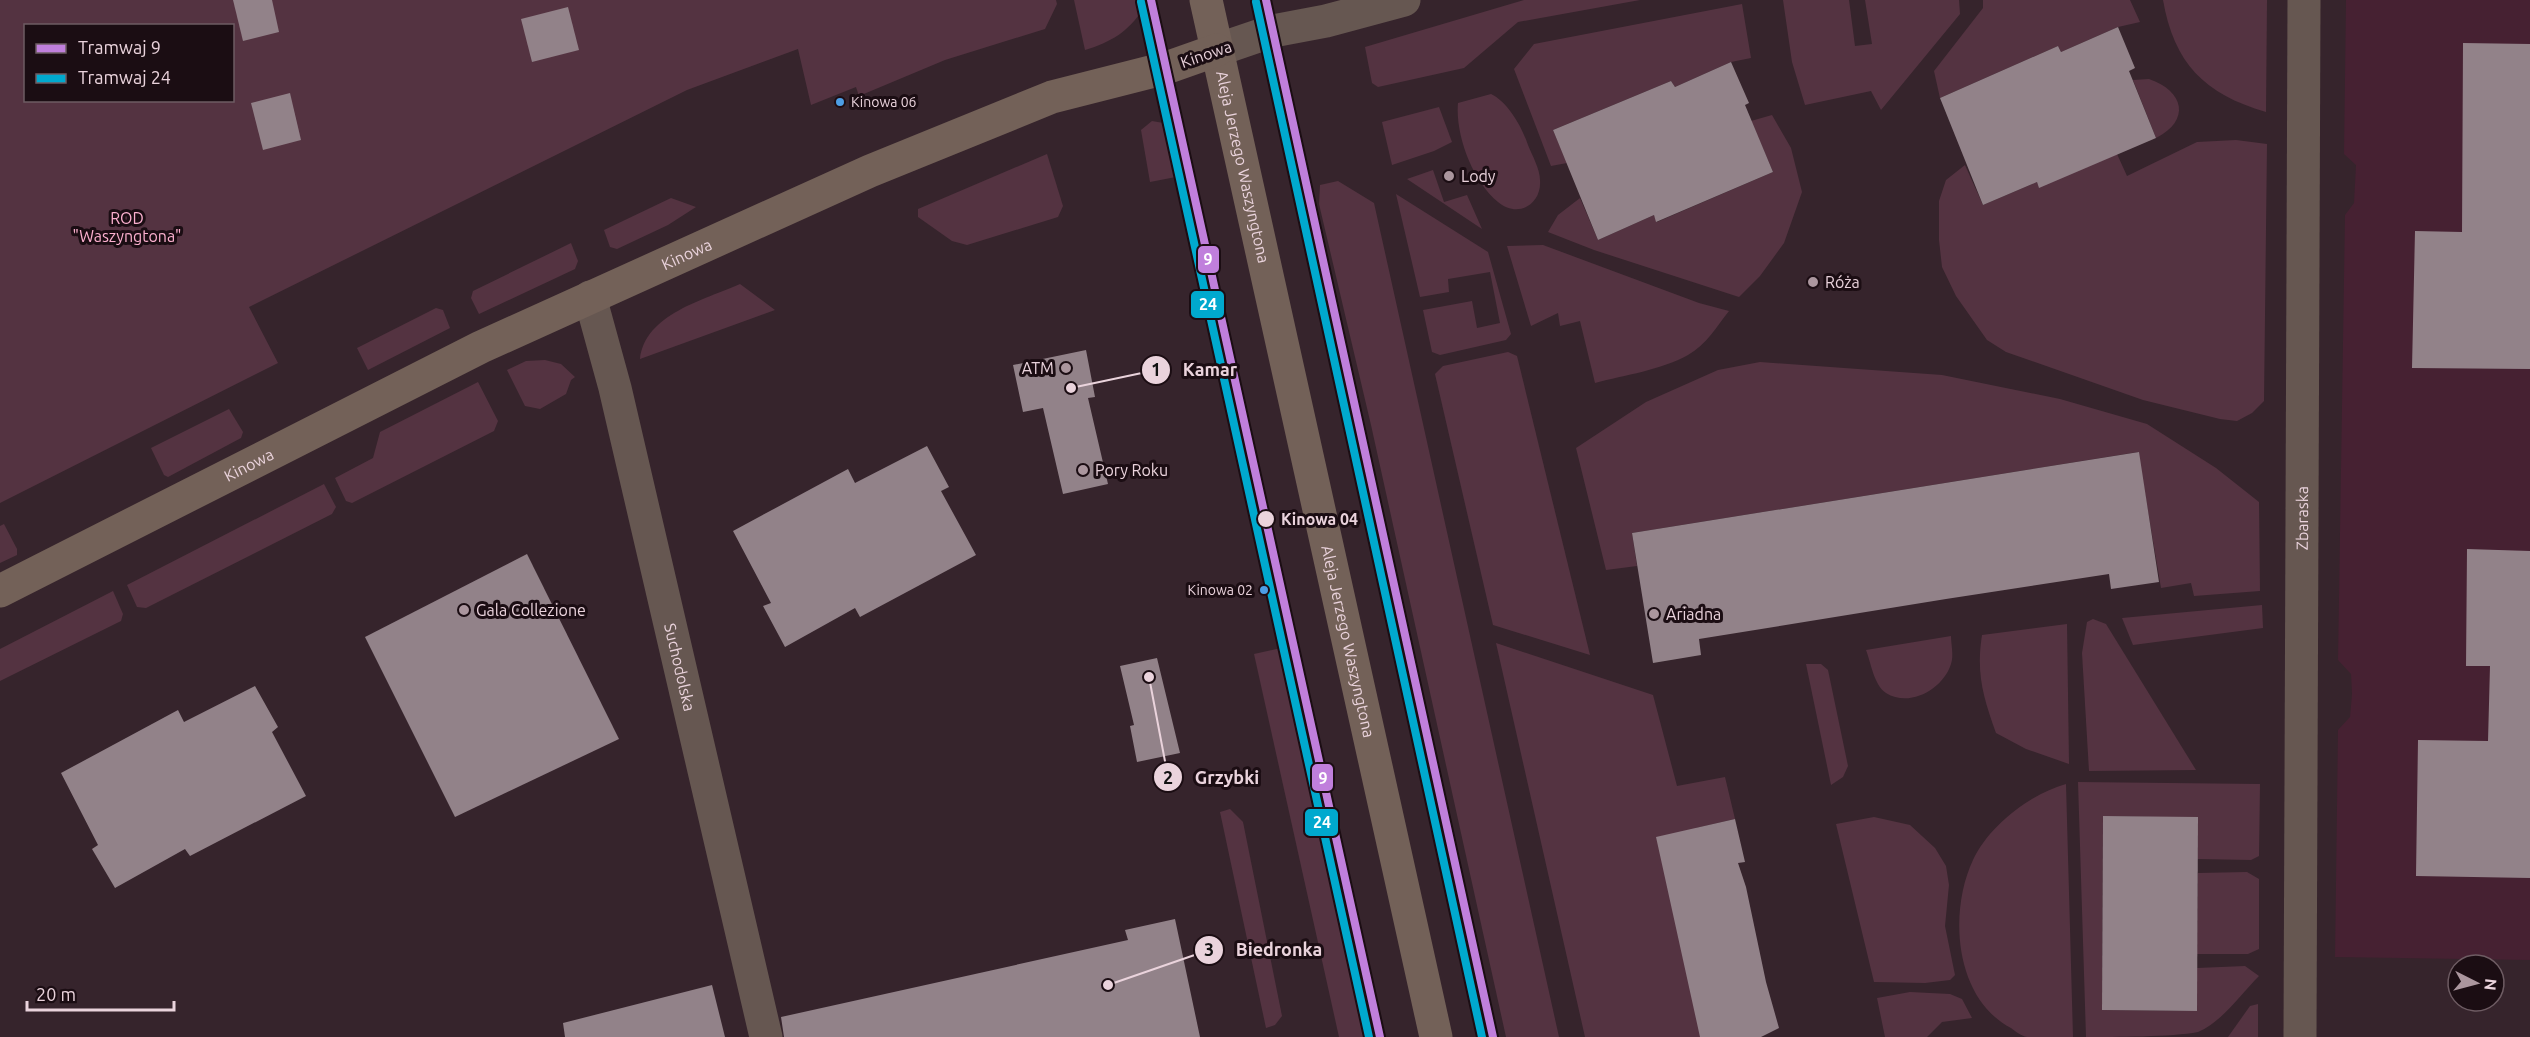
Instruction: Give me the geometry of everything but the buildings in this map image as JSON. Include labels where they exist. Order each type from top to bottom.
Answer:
[{"type":"street","name":"Aleja Jerzego Waszyngtona","points":[[1206,0],[1436,1037]]},
{"type":"street","name":"Kinowa","points":[[0,591],[471,352],[870,171],[1052,97],[1166,68],[1273,31],[1326,21],[1404,0]]},
{"type":"street","name":"Zbaraska","points":[[2300,1037],[2304,0]]},
{"type":"street","name":"Suchodolska","points":[[590,297],[615,388],[766,1037]]},
{"type":"shaded area","points":[[2346,0],[2530,0],[2530,960],[2506,960],[2506,953],[2446,953],[2446,959],[2335,957],[2338,730],[2350,717],[2352,694],[2351,674],[2338,660],[2345,215],[2354,203],[2356,165],[2344,154]]},
{"type":"green space","name":"ROD \"Waszyngtona\"","points":[[0,0],[1056,0],[1057,4],[1045,29],[945,60],[859,96],[856,87],[811,105],[798,49],[687,90],[249,307],[278,363],[0,503]]},
{"type":"green space","points":[[1074,0],[1141,0],[1143,9],[1118,35],[1085,50]]},
{"type":"green space","points":[[1524,0],[1640,0],[1518,22],[1464,68],[1378,87],[1372,83],[1365,47]]},
{"type":"green space","points":[[1783,0],[1849,0],[1855,46],[1872,44],[1865,0],[1959,0],[1960,14],[1881,110],[1871,91],[1805,105],[1792,62]]},
{"type":"green space","points":[[1983,0],[2130,0],[2140,22],[2118,27],[2061,52],[2058,46],[1940,98],[1934,71],[1983,8]]},
{"type":"green space","points":[[2163,0],[2267,0],[2266,112],[2225,96],[2195,73],[2175,42]]},
{"type":"green space","points":[[1742,4],[1751,58],[1731,62],[1675,87],[1671,81],[1553,130],[1567,163],[1551,166],[1514,69],[1534,44]]},
{"type":"green space","points":[[2149,79],[2170,91],[2179,106],[2175,123],[2156,138],[2133,80]]},
{"type":"green space","points":[[1491,94],[1509,109],[1518,123],[1539,171],[1540,189],[1537,196],[1533,202],[1521,209],[1506,207],[1498,202],[1481,183],[1468,157],[1459,129],[1458,103]]},
{"type":"green space","points":[[1439,107],[1452,142],[1434,151],[1392,165],[1382,122]]},
{"type":"green space","points":[[1772,115],[1791,148],[1802,192],[1784,243],[1760,276],[1739,297],[1594,250],[1548,232],[1558,215],[1580,198],[1598,240],[1654,215],[1657,222],[1773,172],[1751,121]]},
{"type":"green space","points":[[1152,121],[1169,124],[1181,176],[1150,182],[1141,130]]},
{"type":"green space","points":[[2236,140],[2267,144],[2264,401],[2252,413],[2237,421],[2220,419],[2143,400],[2006,352],[1987,340],[1956,296],[1942,267],[1939,201],[1946,180],[1965,165],[1983,205],[2037,182],[2039,187],[2117,154],[2127,176],[2197,142]]},
{"type":"green space","points":[[1047,154],[1063,206],[1058,217],[967,245],[952,241],[918,217],[918,209]]},
{"type":"green space","points":[[1433,170],[1444,202],[1467,195],[1482,229],[1407,179]]},
{"type":"green space","points":[[1338,181],[1374,203],[1559,1037],[1506,1037],[1371,425],[1319,204],[1320,185]]},
{"type":"green space","points":[[1396,194],[1488,252],[1511,334],[1506,340],[1440,355],[1432,352],[1423,310],[1472,301],[1477,328],[1500,323],[1490,272],[1448,279],[1449,292],[1420,297]]},
{"type":"green space","points":[[671,198],[696,207],[668,225],[617,249],[610,247],[604,230]]},
{"type":"green space","points":[[571,243],[578,261],[575,269],[479,314],[471,298],[473,291]]},
{"type":"green space","points":[[1543,245],[1699,303],[1729,311],[1706,341],[1688,355],[1655,368],[1595,383],[1580,321],[1560,326],[1558,313],[1531,326],[1507,246]]},
{"type":"green space","points":[[740,284],[775,310],[640,359],[644,344],[664,320],[694,303]]},
{"type":"green space","points":[[436,308],[443,310],[450,328],[368,370],[357,348]]},
{"type":"green space","points":[[1508,352],[1517,356],[1590,655],[1493,625],[1435,374],[1443,366]]},
{"type":"green space","points":[[545,360],[561,364],[575,377],[571,380],[566,394],[540,409],[525,406],[507,370],[526,361]]},
{"type":"green space","points":[[1760,362],[1942,375],[2060,399],[2147,424],[2216,468],[2259,502],[2260,591],[2194,596],[2191,583],[2161,588],[2138,452],[1632,533],[1637,566],[1606,570],[1576,448],[1646,402],[1718,370]]},
{"type":"green space","points":[[478,382],[498,421],[494,431],[352,503],[346,501],[335,478],[373,458],[380,432]]},
{"type":"green space","points":[[229,409],[243,432],[241,438],[168,477],[164,475],[151,448]]},
{"type":"green space","points":[[324,484],[336,507],[332,514],[146,608],[137,607],[127,585]]},
{"type":"green space","points":[[4,524],[17,549],[17,555],[0,563],[0,526]]},
{"type":"green space","points":[[113,591],[123,614],[121,621],[0,681],[0,649]]},
{"type":"green space","points":[[2262,605],[2263,628],[2133,645],[2122,618]]},
{"type":"green space","points":[[2093,619],[2106,624],[2196,770],[2089,771],[2082,653],[2087,622]]},
{"type":"green space","points":[[2067,624],[2069,764],[2026,749],[1996,733],[1987,708],[1980,673],[1982,635]]},
{"type":"green space","points":[[1951,636],[1952,661],[1947,673],[1925,694],[1905,698],[1895,697],[1886,693],[1879,685],[1866,650]]},
{"type":"green space","points":[[1496,643],[1653,695],[1677,786],[1725,777],[1735,819],[1696,828],[1700,1037],[1585,1037]]},
{"type":"green space","points":[[1285,647],[1371,1037],[1339,1037],[1254,654]]},
{"type":"green space","points":[[1806,664],[1821,664],[1828,670],[1848,766],[1843,777],[1831,785]]},
{"type":"green space","points":[[2078,782],[2260,784],[2259,856],[2251,860],[2198,859],[2198,818],[2103,816],[2102,1010],[2197,1011],[2197,968],[2245,966],[2259,976],[2223,1015],[2198,1032],[2159,1036],[2086,1037]]},
{"type":"green space","points":[[2066,784],[2073,1037],[2027,1037],[1992,1015],[1978,997],[1968,976],[1962,953],[1959,929],[1961,905],[1965,881],[1973,860],[1989,835],[2025,803]]},
{"type":"green space","points":[[1230,809],[1243,822],[1282,1016],[1275,1025],[1266,1028],[1220,812]]},
{"type":"green space","points":[[1874,817],[1910,825],[1935,848],[1946,866],[1949,885],[1945,926],[1955,975],[1950,980],[1925,983],[1874,982],[1836,824]]},
{"type":"green space","points":[[2247,872],[2259,879],[2259,949],[2248,954],[2197,954],[2198,873]]},
{"type":"green space","points":[[1910,992],[1950,994],[1962,999],[1972,1018],[1942,1022],[1927,1037],[1885,1037],[1877,998]]},
{"type":"green space","points":[[2258,1004],[2258,1037],[2228,1037],[2250,1006]]},
{"type":"tram line","name":"9","points":[[1151,0],[1380,1037]]},
{"type":"tram line","name":"9","points":[[1266,0],[1493,1037]]},
{"type":"tram line","name":"24","points":[[1141,2],[1369,1037]]},
{"type":"tram line","name":"24","points":[[1256,2],[1482,1037]]},
{"type":"place","name":"Kinowa 06","points":[[840,102]]},
{"type":"place","name":"Lody","points":[[1449,176]]},
{"type":"place","name":"Róża","points":[[1813,282]]},
{"type":"place","name":"ATM","points":[[1066,368]]},
{"type":"place","name":"Kamar","points":[[1071,388]]},
{"type":"place","name":"Pory Roku","points":[[1083,470]]},
{"type":"place","name":"Kinowa 04","points":[[1266,519]]},
{"type":"place","name":"Kinowa 02","points":[[1264,590]]},
{"type":"place","name":"Gala Collezione","points":[[464,610]]},
{"type":"place","name":"Ariadna","points":[[1654,614]]},
{"type":"place","name":"Grzybki","points":[[1149,677]]},
{"type":"place","name":"Biedronka","points":[[1108,985]]}]
